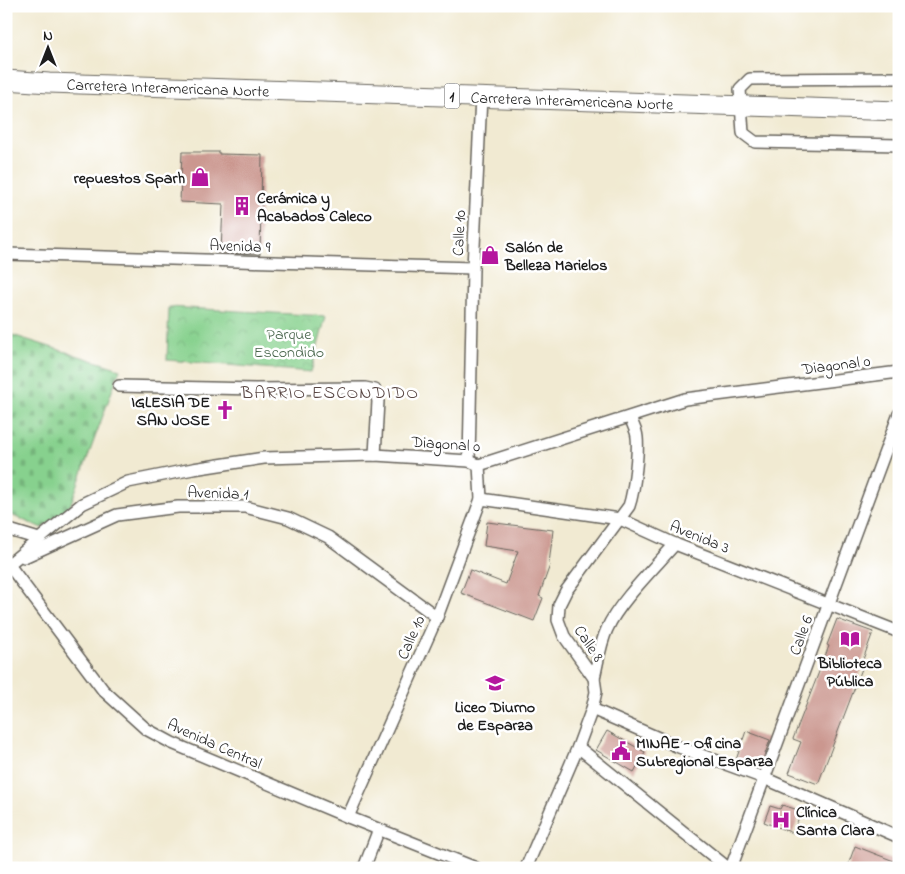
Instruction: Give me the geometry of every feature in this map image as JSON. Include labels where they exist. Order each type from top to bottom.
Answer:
[{"type":"highway","name":"Carretera Interamericana Norte","points":[[6,80],[59,84],[481,96],[741,107],[899,111]]},
{"type":"street","points":[[899,78],[750,79],[740,89],[743,133],[755,142],[899,145]]},
{"type":"street","name":"Calle 10","points":[[348,817],[436,616],[482,499],[474,463],[473,268],[481,96]]},
{"type":"street","name":"Avenida 9","points":[[6,254],[473,268]]},
{"type":"street","name":"Diagonal 0","points":[[7,563],[82,504],[128,482],[193,469],[264,458],[375,455],[474,463],[685,399],[899,372]]},
{"type":"street","points":[[119,386],[255,389],[365,388],[374,390],[378,401],[375,455]]},
{"type":"street","name":"Calle 6","points":[[729,868],[899,414]]},
{"type":"street","name":"Calle 8","points":[[526,868],[578,747],[596,692],[594,678],[564,636],[558,620],[559,605],[566,591],[629,506],[633,496],[636,468],[636,433],[630,417]]},
{"type":"street","name":"Avenida 3","points":[[482,499],[620,519],[675,544],[899,632]]},
{"type":"street","name":"Avenida 1","points":[[7,563],[117,515],[178,507],[246,507],[288,518],[328,538],[436,616]]},
{"type":"street","points":[[6,529],[39,539]]},
{"type":"street","points":[[594,678],[607,627],[624,602],[675,544]]},
{"type":"street","name":"Avenida Central","points":[[7,563],[103,690],[146,729],[172,743],[348,817],[476,868]]},
{"type":"street","points":[[592,709],[679,747],[764,778],[899,837]]},
{"type":"street","points":[[578,747],[729,868]]},
{"type":"street","points":[[364,868],[379,829]]},
{"type":"green space","name":"Parque Escondido","points":[[169,307],[326,316],[311,372],[167,360]]},
{"type":"green space","points":[[6,333],[120,369],[70,506],[42,528],[6,513]]},
{"type":"building","name":"Cerámica y Acabados Caleco","points":[[182,152],[262,155],[260,254],[221,253],[223,204],[180,202]]},
{"type":"building","points":[[487,522],[553,530],[550,565],[539,596],[543,598],[534,621],[461,593],[470,570],[506,584],[518,551],[484,546]]},
{"type":"building","points":[[837,619],[873,632],[861,665],[863,666],[818,784],[789,773],[801,742],[793,739],[829,646],[827,645]]},
{"type":"building","name":"MINAE - Oficina Subregional Esparza","points":[[607,731],[645,752],[634,772],[596,750]]},
{"type":"building","points":[[746,731],[770,740],[760,768],[736,760]]},
{"type":"building","name":"Clínica Santa Clara","points":[[782,805],[795,809],[799,817],[793,833],[764,822],[770,806],[780,809]]},
{"type":"building","points":[[855,846],[899,863],[899,868],[847,868]]},
{"type":"place","name":"repuestos Sparh","points":[[200,177]]},
{"type":"place","name":"Cerámica y Acabados Caleco","points":[[242,206]]},
{"type":"place","name":"Salón de Belleza Marielos","points":[[490,255]]},
{"type":"place","name":"IGLESIA DE SAN JOSE","points":[[225,410]]},
{"type":"place","name":"Biblioteca Pública","points":[[850,639]]},
{"type":"place","name":"Liceo Diurno de Esparza","points":[[495,683]]},
{"type":"place","name":"MINAE - Oficina Subregional Esparza","points":[[621,751]]},
{"type":"place","name":"Clínica Santa Clara","points":[[781,820]]},
{"type":"district","name":"BARRIO ESCONDIDO","points":[[330,392]]}]
